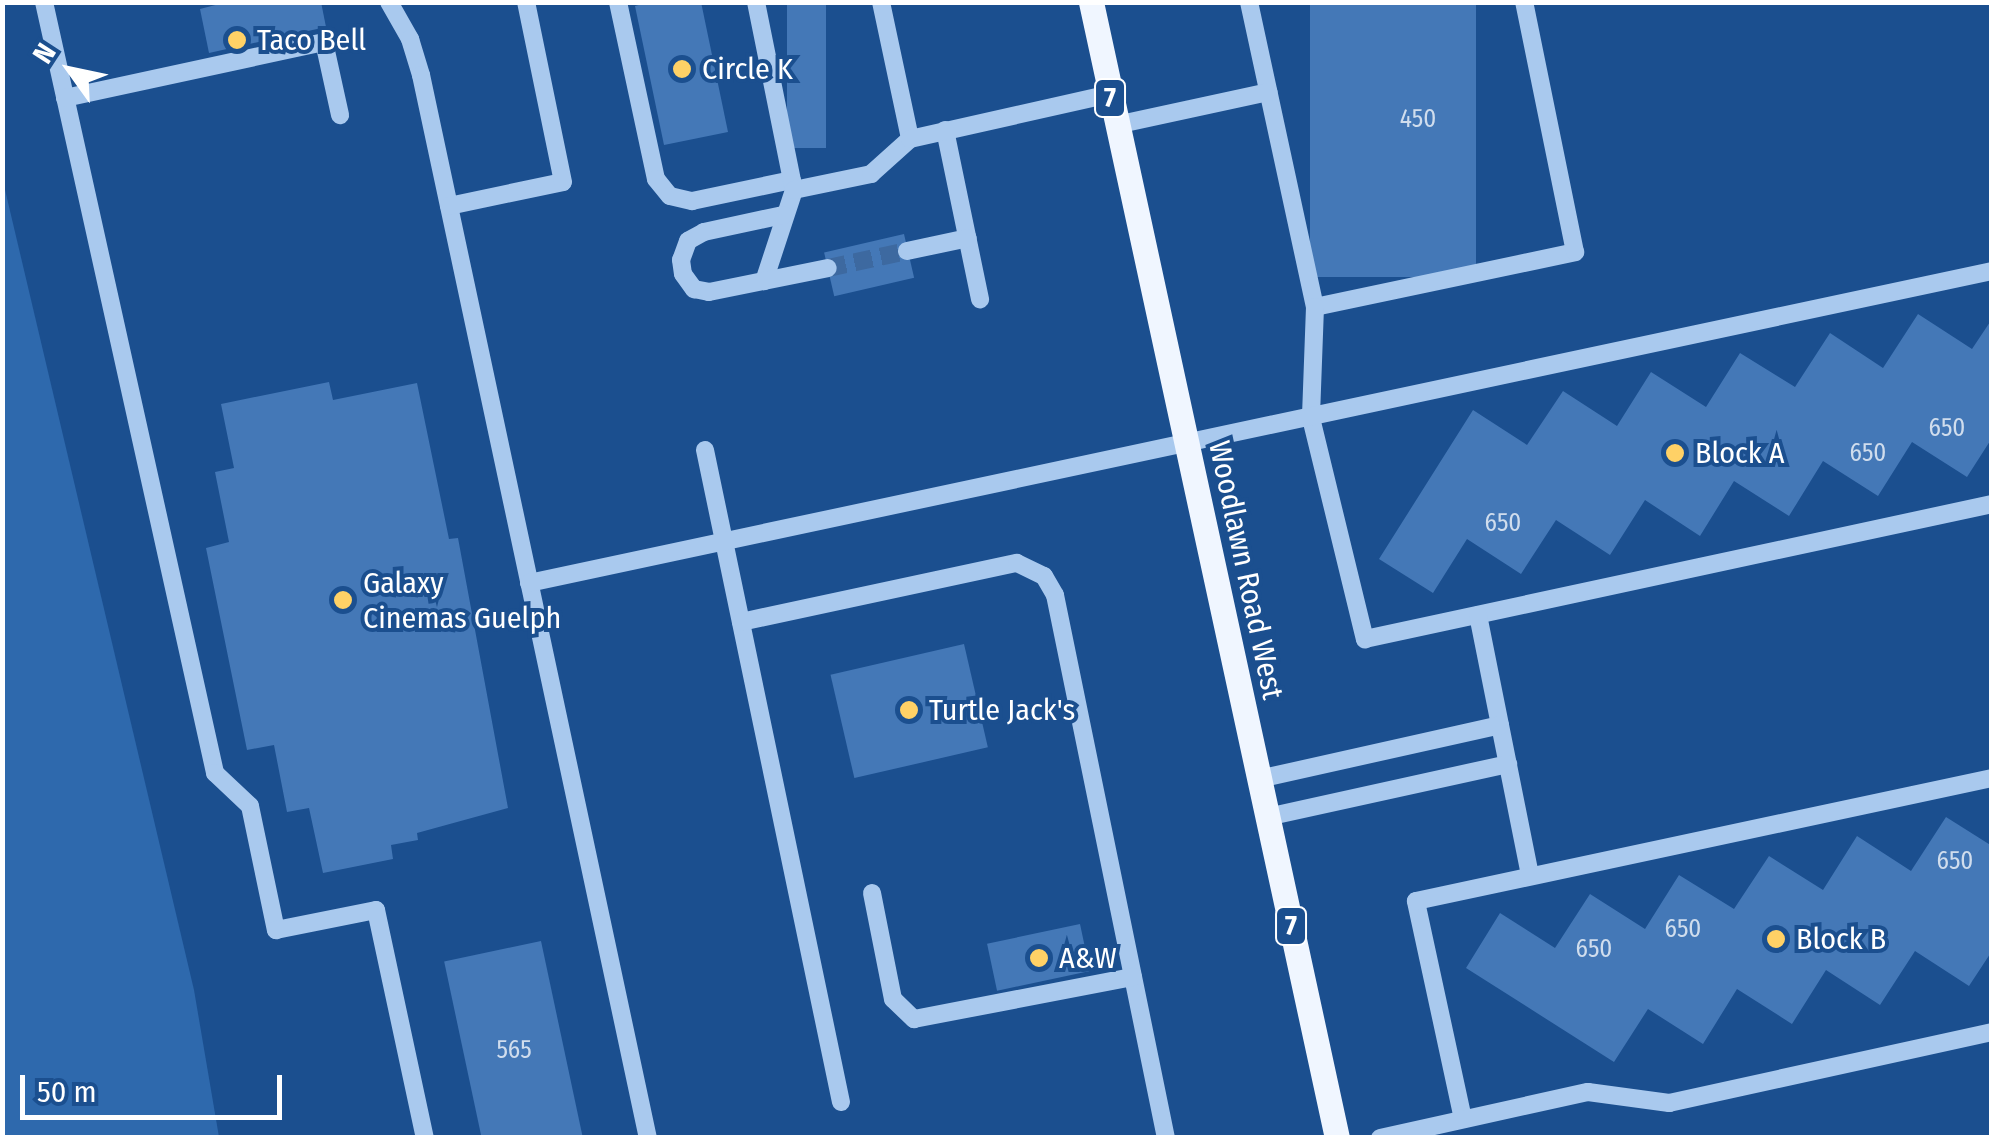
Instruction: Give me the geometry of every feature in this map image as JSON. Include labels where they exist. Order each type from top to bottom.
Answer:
[{"type":"main road","name":"Woodlawn Road West","points":[[1088,7],[1338,1138]]},
{"type":"lane","points":[[44,2],[215,773],[250,806],[276,930],[376,910],[425,1138]]},
{"type":"lane","points":[[390,2],[410,40],[421,75],[648,1138]]},
{"type":"lane","points":[[449,206],[563,182],[526,2]]},
{"type":"lane","points":[[618,2],[656,179],[670,196],[692,201],[871,174],[910,139],[1110,94]]},
{"type":"lane","points":[[756,2],[793,185],[764,281]]},
{"type":"lane","points":[[881,2],[910,139]]},
{"type":"lane","points":[[1249,2],[1315,307],[1310,418],[1365,639],[1992,504]]},
{"type":"lane","points":[[1315,307],[1575,252],[1524,2]]},
{"type":"lane","points":[[64,98],[324,42],[340,115]]},
{"type":"lane","points":[[1116,124],[1268,92]]},
{"type":"lane","points":[[946,130],[980,299]]},
{"type":"lane","points":[[782,215],[704,232],[688,240],[682,260],[684,274],[694,289],[709,292],[828,268]]},
{"type":"lane","points":[[908,251],[968,238]]},
{"type":"lane","points":[[529,583],[1992,271]]},
{"type":"lane","points":[[705,450],[841,1102]]},
{"type":"lane","points":[[741,622],[1017,563],[1044,576],[1054,595],[1166,1138]]},
{"type":"lane","points":[[1478,615],[1530,876]]},
{"type":"lane","points":[[1259,778],[1500,725]]},
{"type":"lane","points":[[1267,817],[1508,764]]},
{"type":"lane","points":[[1463,1120],[1416,901],[1992,778]]},
{"type":"lane","points":[[872,894],[893,1000],[914,1019],[1133,977]]},
{"type":"lane","points":[[1380,1138],[1588,1092],[1669,1103],[1992,1032]]},
{"type":"shaded area","points":[[2,177],[194,990],[219,1137],[3,1137]]},
{"type":"building","name":"Taco Bell","points":[[227,2],[321,2],[326,27],[209,53],[200,9]]},
{"type":"building","name":"Circle K","points":[[650,2],[701,2],[728,132],[664,145],[635,6]]},
{"type":"building","points":[[787,2],[826,2],[826,148],[787,148]]},
{"type":"building","points":[[1310,2],[1476,2],[1476,277],[1310,277]]},
{"type":"building","points":[[904,234],[914,278],[834,296],[824,252]]},
{"type":"building","name":"Block A","points":[[1918,314],[1972,349],[1992,319],[1992,438],[1967,477],[1912,442],[1878,496],[1823,461],[1789,516],[1734,481],[1700,536],[1645,500],[1610,555],[1556,520],[1521,574],[1467,539],[1433,593],[1379,559],[1473,410],[1527,445],[1563,391],[1617,426],[1651,372],[1706,407],[1740,353],[1795,387],[1830,333],[1883,368]]},
{"type":"building","name":"Galaxy Cinemas Guelph","points":[[329,382],[333,400],[417,383],[449,539],[458,538],[508,808],[417,833],[418,840],[391,845],[393,859],[323,873],[309,808],[287,812],[274,745],[247,750],[206,548],[229,542],[215,472],[234,468],[221,404]]},
{"type":"building","name":"Turtle Jack's","points":[[964,644],[988,747],[854,778],[831,675]]},
{"type":"building","name":"Block B","points":[[1946,817],[1992,846],[1992,951],[1969,986],[1915,951],[1880,1005],[1826,970],[1792,1024],[1737,989],[1703,1044],[1648,1009],[1614,1062],[1466,968],[1500,913],[1555,948],[1590,894],[1645,929],[1679,875],[1734,909],[1769,856],[1823,890],[1857,836],[1911,871]]},
{"type":"building","name":"A&W","points":[[1080,924],[1090,971],[997,991],[987,944]]},
{"type":"building","points":[[541,941],[583,1138],[482,1138],[444,962]]},
{"type":"tunnel","points":[[828,268],[907,251]]},
{"type":"place","name":"Taco Bell","points":[[237,40]]},
{"type":"place","name":"Circle K","points":[[682,69]]},
{"type":"place","name":"Block A","points":[[1675,453]]},
{"type":"place","name":"Galaxy Cinemas Guelph","points":[[343,600]]},
{"type":"place","name":"Turtle Jack's","points":[[909,710]]},
{"type":"place","name":"Block B","points":[[1776,939]]},
{"type":"place","name":"A&W","points":[[1039,958]]}]
